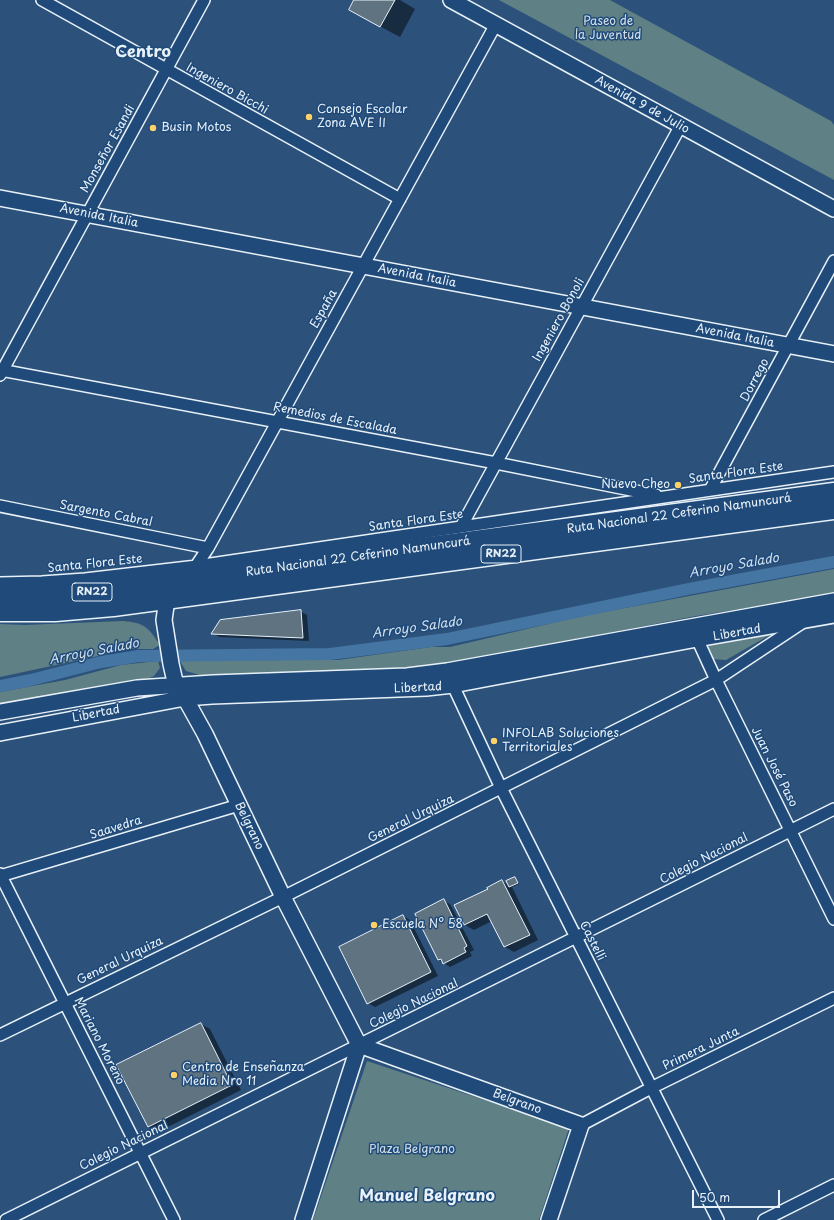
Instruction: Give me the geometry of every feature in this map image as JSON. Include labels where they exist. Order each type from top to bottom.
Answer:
[{"type":"highway","name":"Ruta Nacional 22 Ceferino Namuncurá","points":[[0,596],[75,594],[834,493]]},
{"type":"highway","name":"Ruta Nacional 22 Ceferino Namuncurá","points":[[0,611],[82,609],[168,599],[834,509]]},
{"type":"street","name":"Ingeniero Bicchi","points":[[42,0],[400,199]]},
{"type":"street","name":"Monseñor Esandi","points":[[1,372],[204,0]]},
{"type":"street","name":"Avenida 9 de Julio","points":[[451,0],[834,209]]},
{"type":"street","name":"España","points":[[168,599],[172,590],[197,566],[208,548],[496,24]]},
{"type":"street","name":"Ingeniero Bonoli","points":[[461,527],[680,125]]},
{"type":"street","name":"Avenida Italia","points":[[0,198],[834,354]]},
{"type":"street","name":"Dorrego","points":[[710,490],[834,261]]},
{"type":"street","name":"Remedios de Escalada","points":[[1,372],[496,463],[664,497]]},
{"type":"street","name":"Santa Flora Este","points":[[0,583],[34,583],[85,579],[197,566],[834,472]]},
{"type":"street","name":"Sargento Cabral","points":[[0,506],[208,548]]},
{"type":"street","name":"Belgrano","points":[[168,599],[164,620],[170,664],[180,692],[204,734],[283,897],[359,1045],[581,1125]]},
{"type":"street","name":"Libertad","points":[[0,712],[137,688],[212,696],[453,686],[834,601]]},
{"type":"street","name":"General Urquiza","points":[[0,1035],[283,897],[716,680],[805,621],[818,604]]},
{"type":"street","name":"Libertad","points":[[0,733],[180,692],[213,683],[407,676],[694,633],[805,621],[834,615]]},
{"type":"street","name":"Juan José Paso","points":[[694,633],[834,919]]},
{"type":"street","name":"Castelli","points":[[447,671],[502,788],[576,938],[718,1220]]},
{"type":"street","name":"Saavedra","points":[[0,876],[239,805]]},
{"type":"street","name":"Colegio Nacional","points":[[6,1220],[834,809]]},
{"type":"street","name":"Mariano Moreno","points":[[0,876],[174,1220]]},
{"type":"street","name":"Primera Junta","points":[[581,1125],[651,1088],[834,998]]},
{"type":"street","points":[[303,1220],[359,1045]]},
{"type":"street","points":[[550,1220],[581,1125]]},
{"type":"street","points":[[764,1220],[834,1185]]},
{"type":"green space","name":"Paseo de la Juventud","points":[[499,0],[610,0],[831,121],[834,125],[834,180]]},
{"type":"green space","points":[[834,569],[834,594],[696,616],[431,667],[206,677],[186,671],[181,663],[180,655],[213,660],[338,660],[431,647],[450,647],[582,616]]},
{"type":"green space","points":[[123,621],[136,623],[145,627],[160,645],[153,649],[123,649],[103,655],[0,677],[0,624],[25,625]]},
{"type":"green space","points":[[768,634],[768,636],[726,660],[711,659],[706,650],[716,641]]},
{"type":"green space","points":[[158,661],[160,668],[154,676],[146,680],[0,706],[0,692],[65,680],[121,665]]},
{"type":"green space","name":"Plaza Belgrano","points":[[367,1061],[569,1128],[539,1220],[313,1220]]},
{"type":"building","points":[[354,0],[395,0],[380,27],[349,10]]},
{"type":"building","points":[[301,610],[303,638],[211,634],[220,620]]},
{"type":"building","points":[[515,877],[518,883],[509,887],[506,881]]},
{"type":"building","points":[[502,880],[530,935],[504,947],[487,914],[464,925],[454,905],[488,889],[487,888]]},
{"type":"building","points":[[444,899],[467,946],[464,948],[466,952],[443,964],[441,959],[438,960],[415,914]]},
{"type":"building","points":[[403,915],[431,972],[367,1004],[339,947]]},
{"type":"building","name":"Centro de Enseñanza Media Nro 11","points":[[201,1023],[232,1085],[148,1127],[116,1065]]},
{"type":"waterway","name":"Arroyo Salado","points":[[0,686],[31,680],[101,662],[139,656],[330,654],[447,639],[688,589],[834,562]]},
{"type":"place","name":"Consejo Escolar Zona AVE II","points":[[309,117]]},
{"type":"place","name":"Busin Motos","points":[[153,128]]},
{"type":"place","name":"Nuevo Cheo","points":[[678,485]]},
{"type":"place","name":"INFOLAB Soluciones Territoriales","points":[[494,741]]},
{"type":"place","name":"Escuela Nº 58","points":[[374,925]]},
{"type":"place","name":"Centro de Enseñanza Media Nro 11","points":[[174,1075]]},
{"type":"district","name":"Centro","points":[[143,53]]},
{"type":"district","name":"Manuel Belgrano","points":[[427,1197]]}]
